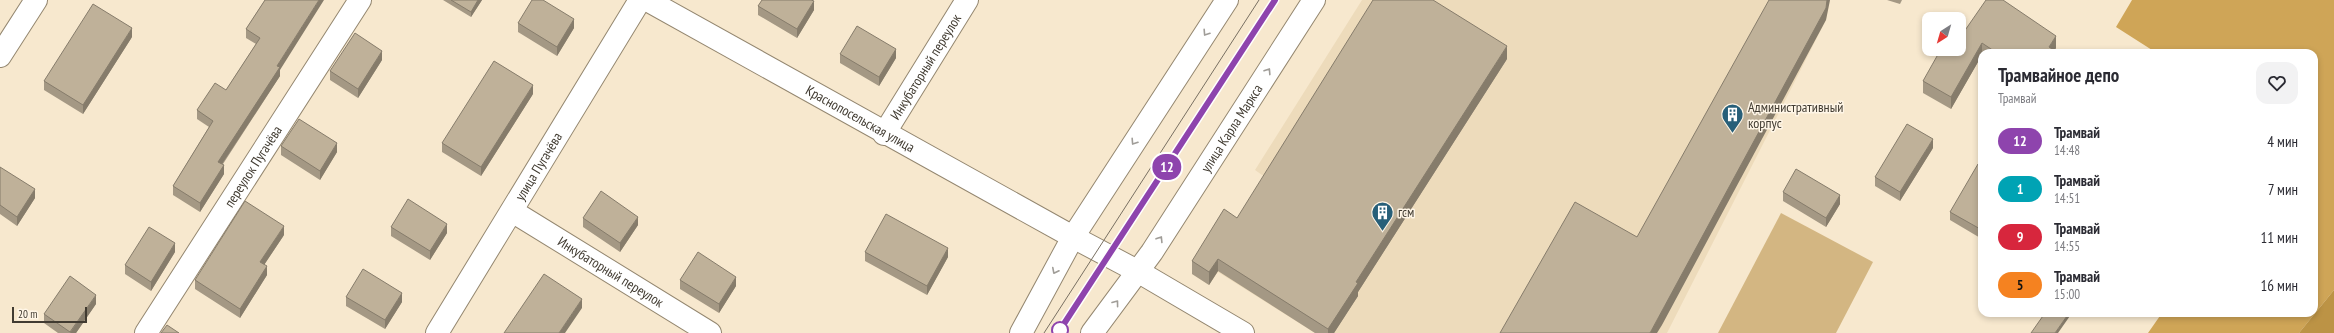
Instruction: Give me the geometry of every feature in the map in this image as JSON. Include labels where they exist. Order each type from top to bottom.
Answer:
[{"type":"street","points":[[0,56],[36,0]]},
{"type":"street","name":"переулок Пугачёва","points":[[146,333],[360,0]]},
{"type":"street","name":"улица Пугачёва","points":[[437,333],[640,0]]},
{"type":"street","name":"Краснопосельская улица","points":[[647,0],[884,134],[1139,272]]},
{"type":"street","name":"Инкубаторный переулок","points":[[884,134],[967,0]]},
{"type":"street","points":[[1021,333],[1073,237],[1227,0]]},
{"type":"street","name":"улица Карла Маркса","points":[[1092,333],[1139,272],[1314,0]]},
{"type":"street","name":"Инкубаторный переулок","points":[[512,211],[710,333]]},
{"type":"street","points":[[1139,272],[1243,333]]},
{"type":"shaded area","points":[[1362,0],[1830,0],[1826,20],[1667,333],[1315,333],[1218,272],[1209,285],[1192,274],[1224,222],[1237,230],[1269,180],[1255,170]]},
{"type":"shaded area","points":[[2132,0],[2334,0],[2334,290],[2318,310],[2318,49],[2150,49],[2116,27]]},
{"type":"shaded area","points":[[1781,213],[1873,262],[1836,333],[1718,333]]},
{"type":"shaded area","points":[[2334,290],[2334,333],[2299,333],[2312,317],[2318,317],[2318,310]]},
{"type":"shaded area","points":[[2159,317],[2312,317],[2299,333],[2148,333]]},
{"type":"building","points":[[265,0],[319,0],[277,66],[280,67],[218,162],[224,165],[200,203],[173,186],[213,121],[197,110],[215,83],[226,90],[260,38],[246,29]]},
{"type":"building","points":[[451,0],[478,0],[471,12]]},
{"type":"building","points":[[532,0],[543,0],[574,19],[557,47],[518,23]]},
{"type":"building","points":[[762,0],[814,1],[797,29],[758,6]]},
{"type":"building","points":[[1373,0],[1433,0],[1507,46],[1356,282],[1358,283],[1328,329],[1218,259],[1209,272],[1192,261],[1224,209],[1237,218]]},
{"type":"building","points":[[1769,0],[1827,0],[1826,8],[1650,333],[1500,333],[1575,202],[1637,237]]},
{"type":"building","points":[[1986,0],[2003,0],[2056,36],[2049,47],[2052,49],[1991,49],[1982,43],[1951,97],[1923,81],[1937,56],[1966,56],[1966,29]]},
{"type":"building","points":[[93,4],[132,28],[83,105],[44,81]]},
{"type":"building","points":[[857,26],[896,49],[879,77],[840,54]]},
{"type":"building","points":[[355,33],[382,51],[358,89],[330,71]]},
{"type":"building","points":[[494,61],[533,85],[481,167],[442,143]]},
{"type":"building","points":[[299,119],[337,143],[320,171],[281,146]]},
{"type":"building","points":[[1907,124],[1933,139],[1900,192],[1875,177]]},
{"type":"building","points":[[1978,164],[1978,228],[1950,212]]},
{"type":"building","points":[[0,167],[35,189],[17,217],[0,205]]},
{"type":"building","points":[[1796,169],[1840,195],[1826,218],[1783,192]]},
{"type":"building","points":[[601,191],[638,217],[620,243],[583,218]]},
{"type":"building","points":[[408,199],[447,224],[430,251],[391,227]]},
{"type":"building","points":[[245,201],[284,226],[260,262],[267,266],[240,309],[195,280]]},
{"type":"building","points":[[886,214],[948,248],[927,286],[865,252]]},
{"type":"building","points":[[149,227],[175,243],[151,282],[125,265]]},
{"type":"building","points":[[698,252],[736,277],[719,304],[680,280]]},
{"type":"building","points":[[363,269],[402,293],[385,320],[346,297]]},
{"type":"building","points":[[544,274],[582,299],[559,333],[504,333]]},
{"type":"building","points":[[70,276],[96,295],[70,332],[44,314]]},
{"type":"building","points":[[2042,317],[2066,317],[2055,333],[2031,333]]},
{"type":"building","points":[[167,325],[179,333],[161,333]]},
{"type":"tram line","points":[[1044,333],[1259,0]]},
{"type":"tram line","points":[[1058,333],[1275,0]]},
{"type":"tram line","name":"12","points":[[1058,333],[1275,0]]},
{"type":"place","name":"Административный корпус","points":[[1733,134]]},
{"type":"place","name":"гсм","points":[[1383,232]]}]
